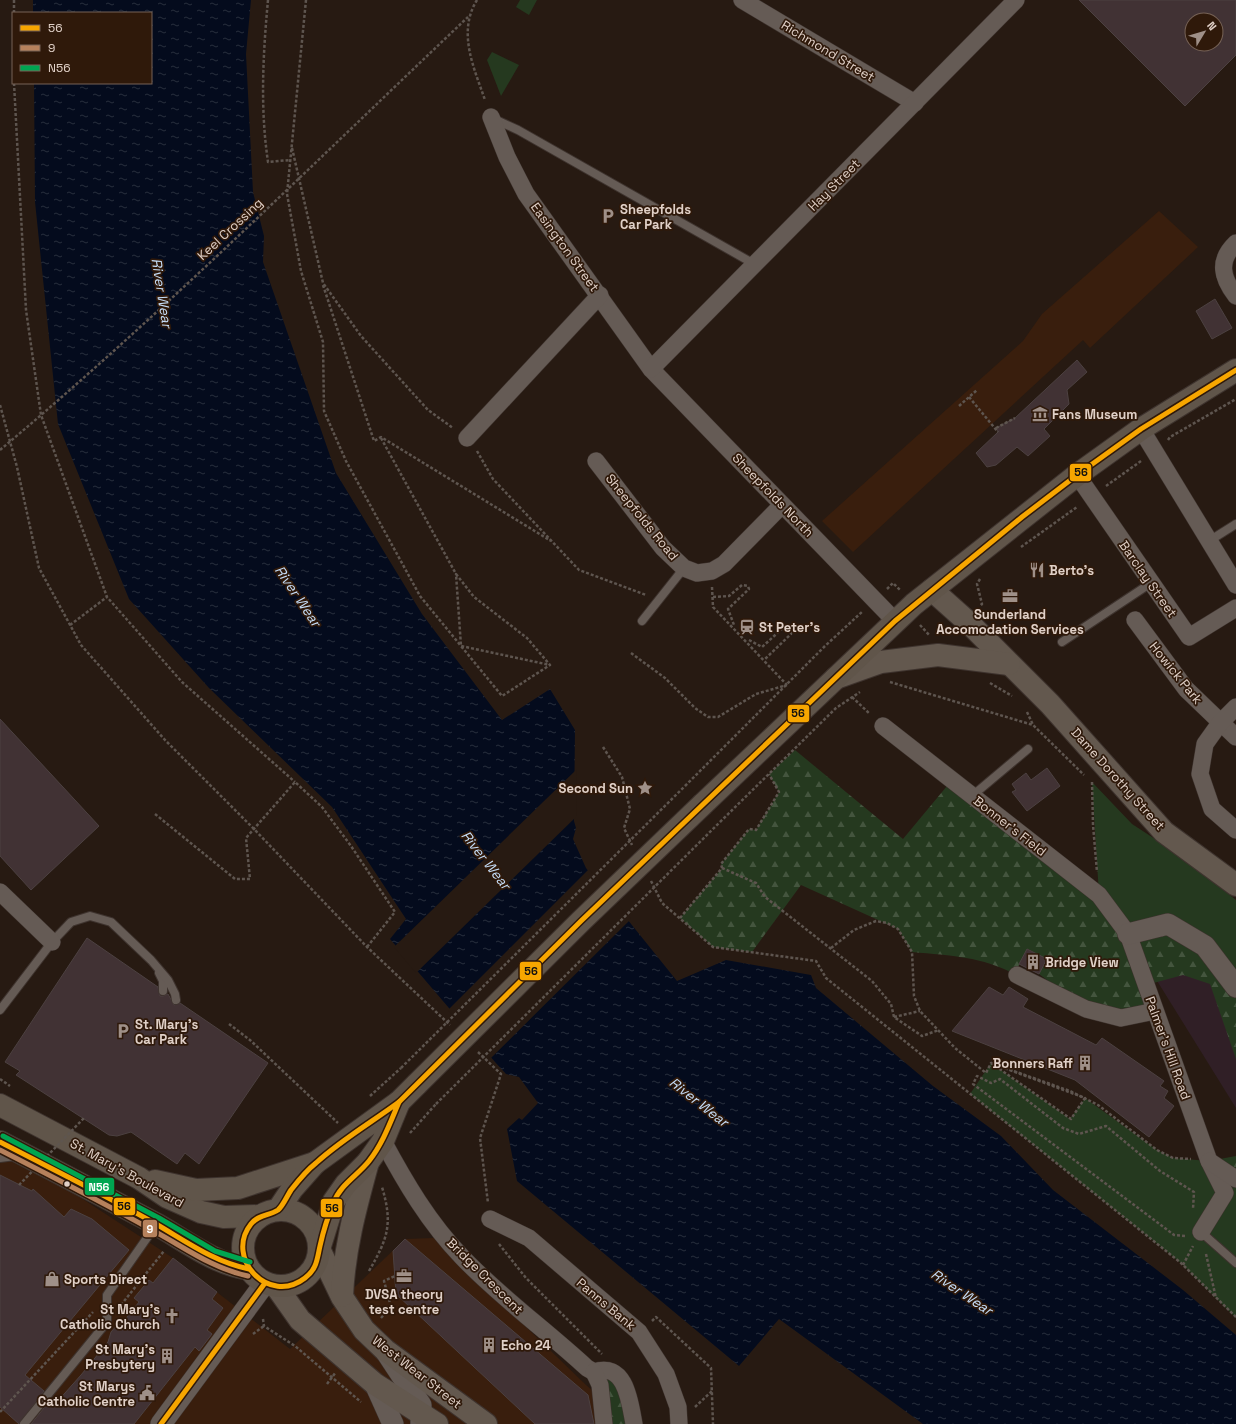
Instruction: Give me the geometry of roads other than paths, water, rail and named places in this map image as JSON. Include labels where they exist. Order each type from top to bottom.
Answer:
[{"type":"highway","points":[[399,1102],[387,1149],[368,1162],[346,1184],[334,1201],[316,1264],[304,1279],[289,1286],[270,1285],[256,1277],[249,1269],[245,1260],[243,1242],[251,1224],[269,1213],[315,1163],[399,1102],[587,915],[895,621],[1077,475],[1141,430],[1236,370]]},
{"type":"highway","name":"St. Mary's Boulevard","points":[[6,1097],[139,1178],[167,1197],[201,1212],[224,1218],[269,1213]]},
{"type":"highway","points":[[0,1142],[156,1224],[211,1256],[233,1266],[249,1269]]},
{"type":"highway","points":[[139,1178],[196,1190],[226,1190],[238,1188],[315,1163]]},
{"type":"highway","points":[[269,1213],[291,1211],[309,1221],[318,1236],[320,1248]]},
{"type":"main road","name":"Dame Dorothy Street","points":[[932,590],[969,623],[1050,704],[1164,832],[1236,885]]},
{"type":"main road","points":[[836,678],[881,662],[938,655],[1009,664]]},
{"type":"main road","points":[[342,1297],[343,1276],[349,1235],[368,1162]]},
{"type":"main road","name":"West Wear Street","points":[[320,1248],[342,1297],[364,1330],[385,1350],[486,1424]]},
{"type":"main road","points":[[270,1285],[300,1320],[375,1384],[427,1420]]},
{"type":"street","name":"Richmond Street","points":[[742,0],[915,103]]},
{"type":"street","name":"Hay Street","points":[[651,369],[756,265],[1016,0]]},
{"type":"street","name":"Easington Street","points":[[491,117],[507,157],[526,194],[600,295],[651,369]]},
{"type":"street","points":[[1236,243],[1232,247],[1224,262],[1223,273],[1229,287],[1236,296]]},
{"type":"street","points":[[467,438],[600,295]]},
{"type":"street","name":"Sheepfolds North","points":[[651,369],[895,621]]},
{"type":"street","points":[[1141,430],[1236,586]]},
{"type":"street","name":"Sheepfolds Road","points":[[596,461],[663,548],[684,568],[697,573],[712,571],[724,564],[782,504]]},
{"type":"street","name":"Barclay Street","points":[[1077,475],[1189,637],[1236,608]]},
{"type":"street","name":"Howick Park","points":[[1135,620],[1186,689],[1236,737]]},
{"type":"street","points":[[1236,707],[1220,723],[1205,744],[1200,774],[1212,809],[1236,830]]},
{"type":"street","name":"Bonner's Field","points":[[883,726],[1099,896],[1128,934]]},
{"type":"street","points":[[0,892],[52,942]]},
{"type":"street","points":[[1128,934],[1168,924],[1205,946],[1236,987]]},
{"type":"street","name":"Palmer's Hill Road","points":[[1128,934],[1209,1161],[1224,1193],[1201,1232]]},
{"type":"street","points":[[1017,975],[1086,1009],[1121,1018],[1155,1011]]},
{"type":"street","name":"Bridge Crescent","points":[[387,1149],[428,1217],[461,1257],[522,1314],[590,1370]]},
{"type":"street","points":[[1209,1161],[1236,1179]]},
{"type":"street","name":"Panns Bank","points":[[490,1219],[529,1238],[639,1332],[666,1374],[678,1407],[679,1424]]},
{"type":"street","points":[[160,1424],[270,1285]]},
{"type":"street","points":[[385,1350],[421,1405],[427,1420]]},
{"type":"street","points":[[604,1424],[600,1385],[590,1370],[608,1370],[623,1381],[627,1390],[634,1424]]},
{"type":"street","points":[[375,1384],[393,1424]]},
{"type":"lane","points":[[491,117],[518,130],[756,265]]},
{"type":"lane","points":[[1209,541],[1236,524]]},
{"type":"lane","points":[[642,621],[684,568]]},
{"type":"lane","points":[[1062,642],[1151,584]]},
{"type":"lane","points":[[972,796],[1028,749]]},
{"type":"lane","points":[[0,1010],[52,942],[71,922],[90,916],[110,922],[149,959],[168,980],[175,994],[176,1000]]},
{"type":"lane","points":[[149,959],[160,974],[163,981],[163,991]]},
{"type":"lane","points":[[0,1158],[24,1155]]},
{"type":"lane","points":[[24,1424],[107,1322],[107,1295],[156,1224]]},
{"type":"lane","points":[[1201,1232],[1236,1263]]},
{"type":"water","name":"River Wear","points":[[33,0],[251,0],[246,54],[253,192],[264,236],[263,262],[336,473],[422,614],[502,720],[550,689],[575,730],[574,821],[576,828],[573,839],[586,868],[677,981],[726,960],[811,975],[816,988],[933,1086],[1001,1136],[1053,1190],[1183,1290],[1236,1335],[1236,1424],[923,1424],[779,1319],[739,1366],[517,1181],[507,1129],[519,1118],[522,1120],[538,1103],[519,1077],[506,1074],[495,1062],[390,939],[406,919],[332,807],[209,688],[129,599],[58,424],[35,202],[34,84],[152,84],[152,12],[33,12]]},
{"type":"place","name":"Sheepfolds Car Park","points":[[608,216]]},
{"type":"place","name":"Fans Museum","points":[[1040,414]]},
{"type":"place","name":"Berto's","points":[[1037,570]]},
{"type":"place","name":"Sunderland Accomodation Services","points":[[1010,596]]},
{"type":"place","name":"St Peter's","points":[[747,627]]},
{"type":"place","name":"Second Sun","points":[[645,788]]},
{"type":"place","name":"Bridge View","points":[[1033,962]]},
{"type":"place","name":"St. Mary's Car Park","points":[[123,1031]]},
{"type":"place","name":"Bonners Raff","points":[[1085,1063]]},
{"type":"place","name":"DVSA theory test centre","points":[[404,1276]]},
{"type":"place","name":"Sports Direct","points":[[52,1279]]},
{"type":"place","name":"St Mary's Catholic Church","points":[[172,1316]]},
{"type":"place","name":"Echo 24","points":[[489,1345]]},
{"type":"place","name":"St Mary's Presbytery","points":[[167,1356]]},
{"type":"place","name":"St Marys Catholic Centre","points":[[147,1393]]}]
